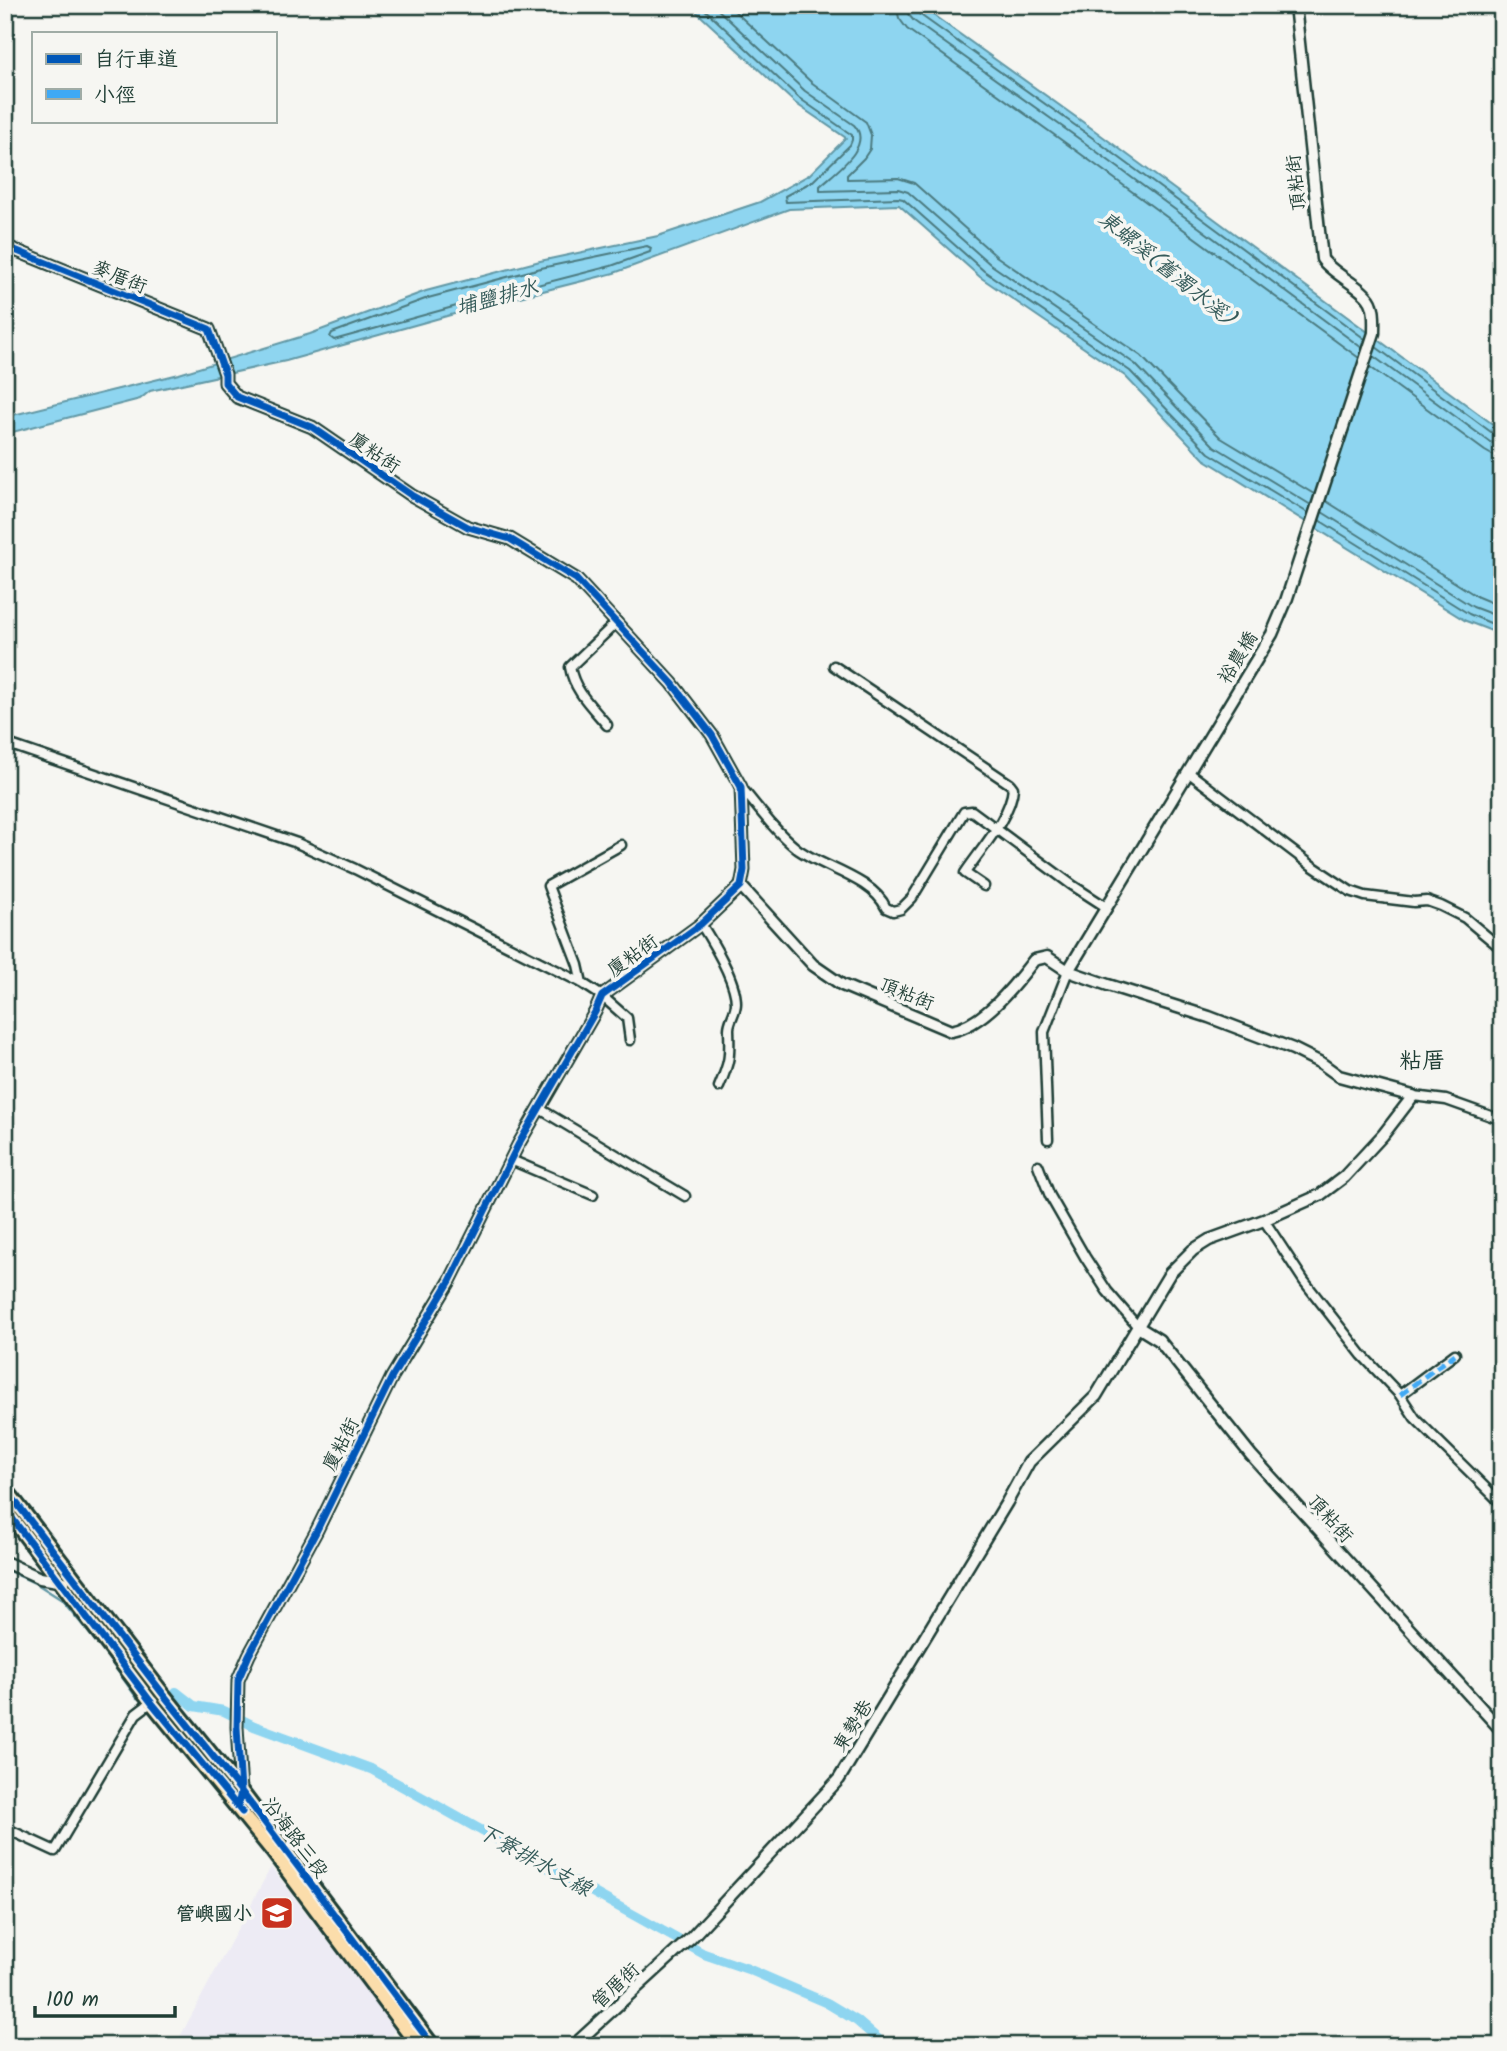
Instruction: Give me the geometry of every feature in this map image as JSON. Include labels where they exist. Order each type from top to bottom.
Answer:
[{"type":"main road","name":"沿海路三段","points":[[5,1488],[241,1791],[418,2046]]},
{"type":"main road","name":"沿海路三段","points":[[5,1509],[151,1702],[433,2046]]},
{"type":"street","name":"頂粘街","points":[[1295,5],[1322,259],[1327,266],[1368,297],[1372,304],[1374,333]]},
{"type":"street","name":"麥厝街","points":[[5,246],[209,329],[215,342]]},
{"type":"street","name":"裕農橋","points":[[1068,971],[1272,634],[1286,601],[1374,333]]},
{"type":"street","name":"廈粘街","points":[[215,342],[225,374],[225,383],[237,397],[312,427],[411,495],[468,527],[510,540],[576,579],[672,683],[712,735],[741,787],[744,870],[741,886],[701,924],[602,996],[510,1160],[450,1280],[392,1377],[316,1532],[249,1654],[239,1680],[237,1727],[241,1791],[238,1807]]},
{"type":"street","points":[[607,725],[581,694],[572,679],[570,667],[617,622]]},
{"type":"street","points":[[834,666],[1013,788],[1012,798],[996,828],[965,873],[984,886]]},
{"type":"street","points":[[5,743],[297,844],[355,869],[582,983],[627,1018],[630,1040]]},
{"type":"street","points":[[1188,772],[1311,865],[1350,891],[1414,902],[1427,901],[1441,906],[1465,918],[1502,948]]},
{"type":"street","points":[[741,787],[798,850],[853,877],[883,900],[886,908],[893,911],[901,909],[912,898],[964,812],[972,811],[1106,907]]},
{"type":"street","points":[[582,983],[578,965],[548,886],[621,845]]},
{"type":"street","name":"頂粘街","points":[[741,886],[813,965],[847,988],[951,1031],[960,1029],[998,1004],[1034,960],[1047,957],[1068,971],[1209,1017],[1293,1049],[1339,1076],[1413,1096],[1446,1100],[1502,1121]]},
{"type":"street","points":[[701,924],[719,953],[736,1002],[728,1025],[729,1063],[719,1087]]},
{"type":"street","points":[[1048,1139],[1044,1032],[1068,971]]},
{"type":"street","points":[[1138,1327],[1170,1273],[1193,1250],[1209,1240],[1264,1220],[1320,1195],[1344,1177],[1383,1135],[1413,1096]]},
{"type":"street","points":[[540,1109],[685,1196]]},
{"type":"street","points":[[510,1160],[593,1195]]},
{"type":"street","name":"頂粘街","points":[[1038,1165],[1050,1196],[1107,1291],[1138,1327],[1159,1340],[1251,1455],[1502,1731]]},
{"type":"street","points":[[1264,1220],[1304,1281],[1362,1354],[1401,1395],[1415,1418],[1502,1504]]},
{"type":"street","name":"東勢巷","points":[[679,1949],[839,1779],[1029,1462],[1096,1396],[1138,1327]]},
{"type":"street","points":[[1401,1395],[1455,1354]]},
{"type":"street","points":[[5,1562],[40,1578],[79,1584]]},
{"type":"street","points":[[5,1828],[55,1851],[136,1714],[163,1694]]},
{"type":"street","name":"管厝街","points":[[573,2046],[679,1949]]},
{"type":"shaded area","name":"管嶼國小","points":[[271,1867],[396,2030],[385,2046],[175,2046]]},
{"type":"water","points":[[689,5],[919,5],[1094,130],[1502,431],[1502,635],[1466,621],[1204,459],[1125,376],[980,277],[899,205],[789,209],[614,273],[286,361],[150,391],[140,399],[5,434],[5,417],[179,374],[310,334],[426,291],[540,261],[658,236],[760,202],[809,175],[846,138],[795,103]]},
{"type":"waterway","points":[[5,1569],[37,1584],[62,1600],[137,1698],[141,1698]]},
{"type":"waterway","name":"下寮排水支線","points":[[176,1692],[194,1706],[224,1711],[254,1726],[371,1769],[704,1954],[748,1969],[827,2003],[857,2021],[886,2046]]},
{"type":"marked path","points":[[1400,1395],[1455,1354]]},
{"type":"cycle path","points":[[5,246],[209,329],[225,374],[225,383],[237,397],[312,427],[411,495],[468,527],[510,539],[576,579],[672,683],[712,735],[741,787],[744,870],[741,886],[701,924],[602,996],[518,1145],[450,1281],[392,1377],[316,1532],[249,1655],[238,1680],[237,1727],[241,1791],[238,1807]]},
{"type":"cycle path","points":[[5,1488],[241,1791],[433,2046]]},
{"type":"cycle path","points":[[5,1509],[151,1702],[242,1812]]},
{"type":"place","name":"管嶼國小","points":[[277,1913]]},
{"type":"district","name":"粘厝","points":[[1422,1060]]},
{"type":"water label","name":"東螺溪(舊濁水溪)","points":[[1167,268]]},
{"type":"water label","name":"埔鹽排水","points":[[497,297]]}]
